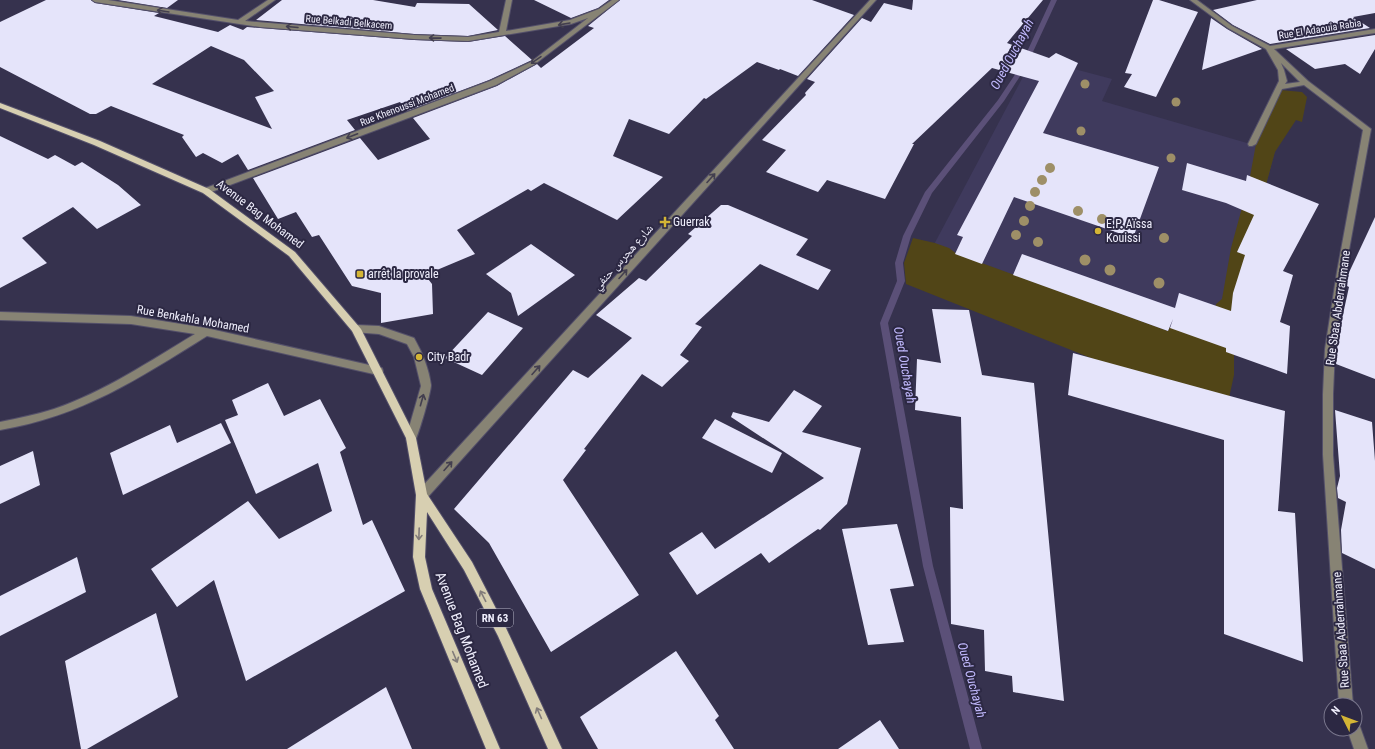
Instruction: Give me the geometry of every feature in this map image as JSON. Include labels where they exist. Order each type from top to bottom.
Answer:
[{"type":"main road","name":"Avenue Bag Mohamed","points":[[0,105],[97,143],[206,191],[292,254],[356,329],[411,438],[422,495],[419,557],[426,589],[493,749]]},
{"type":"main road","name":"Avenue Bag Mohamed","points":[[422,495],[468,566],[502,632],[555,749]]},
{"type":"street","name":"Rue Belkadi Belkacem","points":[[95,0],[239,22],[414,37],[468,39],[571,22],[601,11]]},
{"type":"street","points":[[239,22],[272,0]]},
{"type":"street","points":[[502,34],[509,0]]},
{"type":"street","points":[[601,11],[616,0]]},
{"type":"street","name":"شارع هجرس حنفي","points":[[422,495],[873,0]]},
{"type":"street","name":"Rue Sbaa Abderrahmane","points":[[1193,0],[1230,27],[1269,48],[1305,83],[1371,128],[1341,272],[1330,349],[1328,455],[1345,697]]},
{"type":"street","name":"Rue Khenoussi Mohamed","points":[[206,191],[494,83],[533,63],[601,11]]},
{"type":"street","name":"Rue El Adaouia Rabia","points":[[1269,48],[1375,31]]},
{"type":"street","points":[[1252,144],[1283,81],[1281,70],[1269,48]]},
{"type":"street","points":[[1279,87],[1305,83]]},
{"type":"street","name":"Rue Benkahla Mohamed","points":[[0,316],[131,320],[206,332],[378,371]]},
{"type":"street","points":[[356,329],[379,330],[411,341],[419,357],[426,386],[411,438]]},
{"type":"street","points":[[0,426],[19,424],[72,408],[108,390],[206,332]]},
{"type":"street","points":[[1357,737],[1361,749]]},
{"type":"shaded area","name":"E.P. Aïssa Kouissi","points":[[1033,58],[1112,79],[1102,101],[1275,151],[1257,218],[1234,346],[1234,375],[912,286]]},
{"type":"shaded area","points":[[1280,90],[1302,92],[1307,97],[1302,122],[1296,120],[1275,152],[1257,218],[1234,346],[1234,375],[1226,412],[906,284],[904,263],[913,238],[949,248],[957,254],[1168,331],[1170,327],[1209,340],[1216,304],[1222,299],[1231,248],[1249,182],[1258,133]]},
{"type":"building","points":[[46,0],[91,0],[95,3],[159,13],[154,16],[218,32],[230,25],[243,30],[247,27],[414,40],[468,42],[505,36],[532,60],[489,80],[407,111],[400,102],[347,120],[355,130],[248,170],[238,154],[222,163],[203,153],[196,157],[182,137],[184,135],[111,106],[96,114],[90,114],[0,67],[0,22]],"holes":[[[211,46],[244,60],[274,91],[255,97],[272,129],[152,84]]]},
{"type":"building","points":[[118,0],[178,0],[167,8]]},
{"type":"building","points":[[282,0],[373,0],[415,7],[417,3],[469,4],[498,30],[468,36],[414,34],[256,20]]},
{"type":"building","points":[[534,0],[609,0],[598,8],[571,18]]},
{"type":"building","points":[[620,0],[812,0],[854,15],[798,76],[757,62],[706,99],[704,98],[669,134],[629,119],[613,156],[663,177],[617,220],[544,183],[531,191],[528,189],[457,230],[475,254],[425,275],[432,284],[433,314],[381,323],[381,293],[352,286],[319,235],[312,237],[296,212],[278,219],[253,178],[360,138],[378,160],[430,139],[413,118],[497,86],[537,64],[541,68],[594,28],[588,26]]},
{"type":"building","points":[[913,0],[1043,0],[1007,43],[1049,58],[1056,53],[1078,63],[1043,133],[1159,167],[1133,238],[1014,197],[982,264],[955,254],[963,237],[957,235],[1039,81],[992,68],[912,144],[914,144],[885,199],[827,180],[818,192],[766,172],[786,150],[762,140],[806,95],[805,93],[815,82],[807,79],[862,18],[871,22],[884,3],[912,10]]},
{"type":"building","points":[[1153,0],[1159,0],[1198,12],[1156,97],[1124,87],[1132,74],[1125,73]]},
{"type":"building","points":[[1257,0],[1375,0],[1375,13],[1353,17],[1370,28],[1270,44],[1233,25],[1213,10]]},
{"type":"building","points":[[1211,18],[1227,29],[1262,49],[1202,70]]},
{"type":"building","points":[[1375,35],[1375,49],[1360,74],[1345,64],[1315,69],[1286,49]]},
{"type":"building","points":[[0,136],[48,159],[55,155],[75,166],[82,162],[118,185],[141,205],[97,229],[73,207],[22,238],[47,263],[0,288]]},
{"type":"building","points":[[1187,163],[1246,181],[1247,175],[1319,204],[1283,271],[1293,275],[1280,322],[1290,326],[1287,374],[1226,352],[1226,348],[1170,328],[1173,319],[1168,331],[1013,275],[1022,254],[1175,308],[1179,293],[1231,311],[1233,293],[1245,255],[1237,252],[1254,215],[1226,203],[1182,190]]},
{"type":"building","points":[[721,205],[728,205],[808,239],[796,255],[831,270],[818,290],[760,264],[695,324],[702,327],[680,355],[689,361],[662,387],[642,374],[584,449],[586,450],[563,480],[639,595],[551,652],[489,543],[454,509],[573,370],[588,378],[632,338],[596,315],[639,278],[646,281],[692,236],[688,234]]},
{"type":"building","points":[[1375,217],[1375,379],[1336,364],[1338,337],[1349,287],[1345,285],[1345,281]]},
{"type":"building","points":[[531,244],[575,275],[518,316],[511,293],[486,274]]},
{"type":"building","points":[[932,309],[969,310],[982,375],[1034,383],[1064,701],[1013,692],[1012,676],[985,671],[984,630],[951,624],[950,507],[963,509],[961,417],[915,410],[917,359],[941,363]]},
{"type":"building","points":[[488,312],[523,328],[482,375],[445,358]]},
{"type":"building","points":[[1073,353],[1285,411],[1278,511],[1295,513],[1303,662],[1224,634],[1224,440],[1068,395]]},
{"type":"building","points":[[268,383],[284,416],[320,399],[346,448],[340,452],[363,525],[372,520],[405,591],[246,681],[214,580],[177,607],[151,569],[248,501],[279,539],[332,511],[318,463],[256,494],[225,420],[238,415],[232,400]]},
{"type":"building","points":[[794,390],[822,406],[802,432],[861,448],[847,504],[820,530],[818,529],[769,563],[761,553],[697,595],[669,553],[702,532],[715,549],[824,478],[731,417],[733,412],[769,422]]},
{"type":"building","points":[[1335,410],[1372,422],[1375,461],[1375,569],[1342,553],[1341,530],[1346,502],[1338,498],[1337,488],[1340,476]]},
{"type":"building","points":[[715,419],[782,453],[772,473],[702,438]]},
{"type":"building","points":[[221,423],[231,443],[123,495],[110,453],[170,425],[177,443]]},
{"type":"building","points":[[33,451],[40,485],[0,504],[0,466]]},
{"type":"building","points":[[897,524],[914,586],[890,589],[904,642],[868,645],[842,529]]},
{"type":"building","points":[[77,557],[86,592],[0,636],[0,596]]},
{"type":"building","points":[[156,613],[178,697],[87,749],[81,749],[65,661]]},
{"type":"building","points":[[676,651],[719,716],[715,720],[734,749],[598,749],[580,717]]},
{"type":"building","points":[[386,687],[412,749],[287,749]]},
{"type":"building","points":[[880,720],[899,749],[838,749]]},
{"type":"waterway","name":"Oued Ouchayah","points":[[976,749],[928,566],[884,323],[901,281],[899,263],[907,236],[929,192],[1001,101],[1023,67],[1054,0]]},
{"type":"place","name":"Guerrak","points":[[665,222]]},
{"type":"place","name":"E.P. Aïssa Kouissi","points":[[1098,231]]},
{"type":"place","name":"arrêt la provale","points":[[360,274]]},
{"type":"place","name":"City Badr","points":[[419,357]]}]
